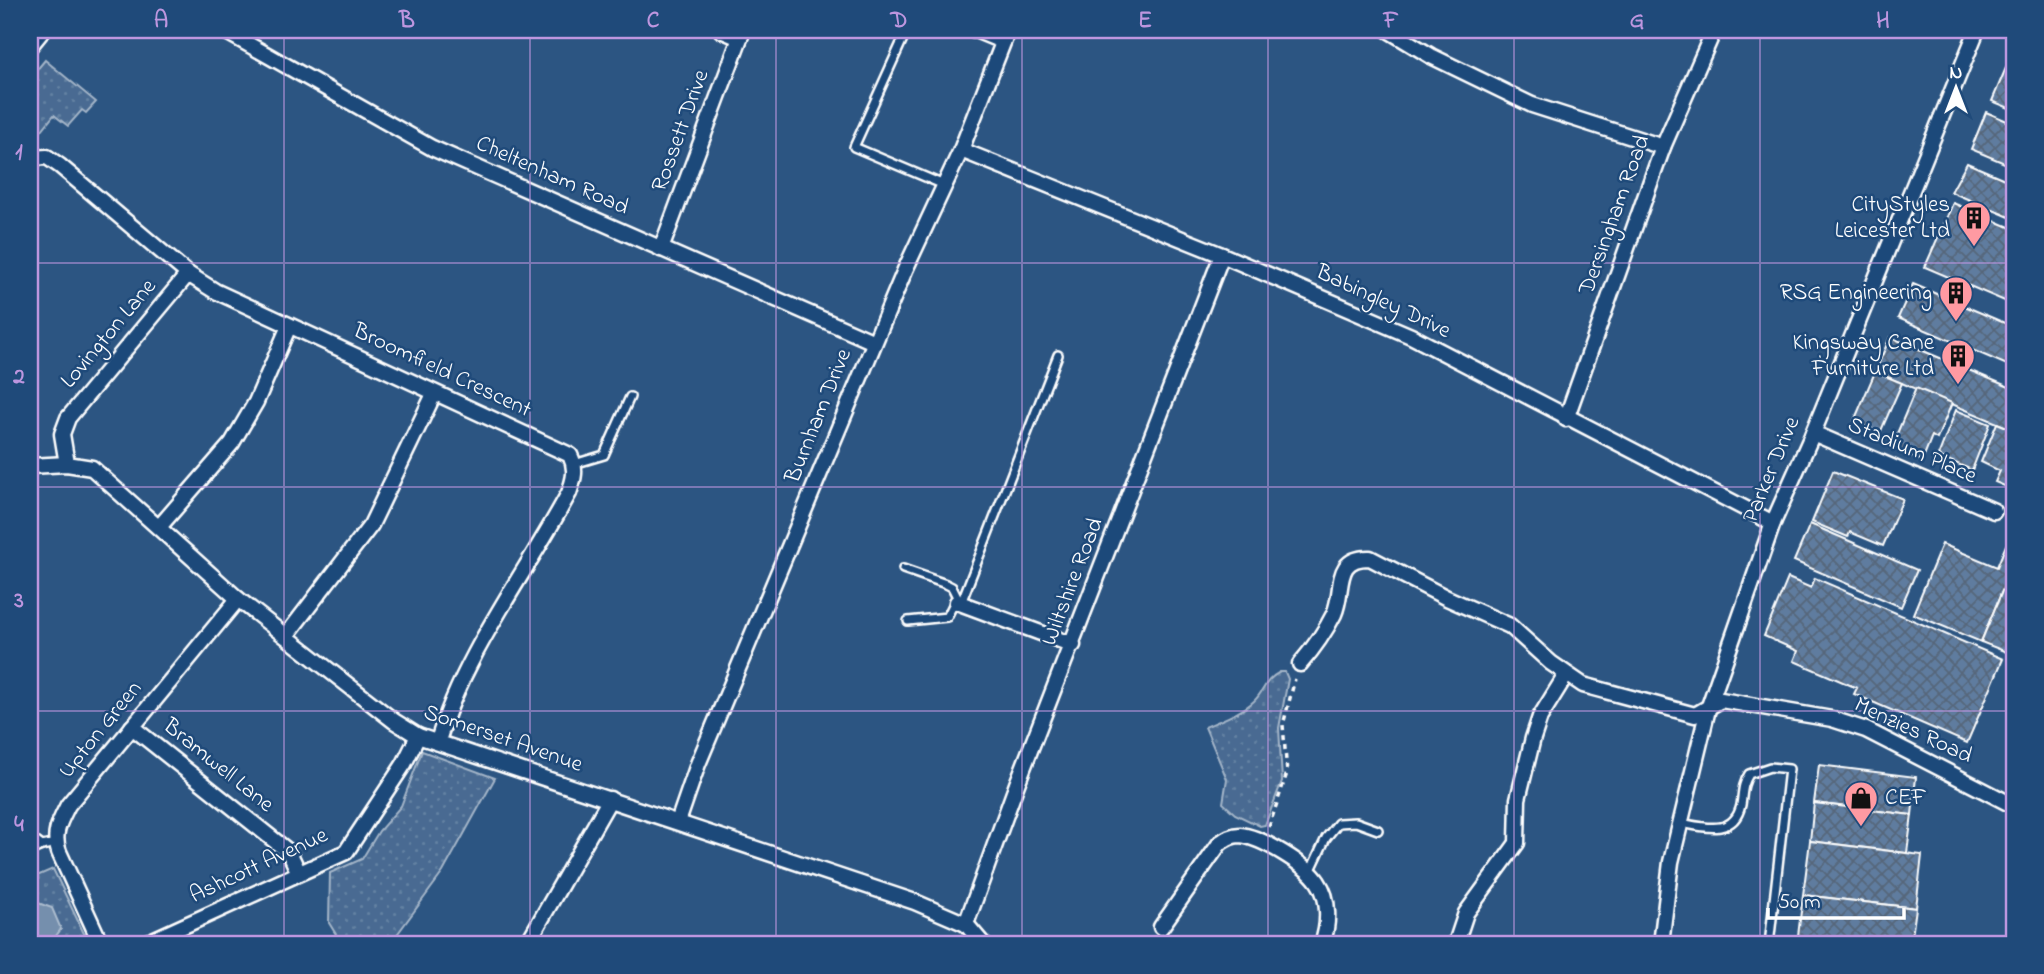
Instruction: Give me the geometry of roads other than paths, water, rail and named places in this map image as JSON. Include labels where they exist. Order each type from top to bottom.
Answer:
[{"type":"street","points":[[30,46],[43,30]]},
{"type":"street","name":"Cheltenham Road","points":[[223,30],[432,148],[874,342]]},
{"type":"street","points":[[721,30],[742,34]]},
{"type":"street","name":"Burnham Drive","points":[[678,822],[698,764],[874,342],[961,150],[1008,30]]},
{"type":"street","points":[[1388,30],[1431,56],[1532,105],[1663,146]]},
{"type":"street","name":"Dersingham Road","points":[[1566,419],[1663,146],[1714,30]]},
{"type":"street","name":"Parker Drive","points":[[1661,944],[1671,862],[1707,709],[1773,523],[1813,433],[1977,30]]},
{"type":"street","name":"Rossett Drive","points":[[661,249],[742,34]]},
{"type":"street","name":"Babingley Drive","points":[[961,150],[1223,255],[1411,337],[1773,523]]},
{"type":"street","name":"Broomfield Crescent","points":[[30,158],[47,157],[60,166],[188,274],[289,326],[560,450],[570,455],[574,464]]},
{"type":"street","name":"Wiltshire Road","points":[[965,924],[1223,255]]},
{"type":"street","name":"Lovington Lane","points":[[67,464],[62,434],[68,418],[188,274]]},
{"type":"street","points":[[160,526],[232,443],[256,402],[289,326]]},
{"type":"street","points":[[286,636],[371,525],[434,394]]},
{"type":"street","name":"Stadium Place","points":[[1813,433],[1994,511]]},
{"type":"street","name":"Somerset Avenue","points":[[30,466],[67,464],[92,468],[160,526],[238,599],[394,721],[418,736],[915,902],[965,924],[983,944]]},
{"type":"street","points":[[438,741],[449,704],[466,670],[569,493],[574,464]]},
{"type":"street","name":"Menzies Road","points":[[1300,664],[1335,612],[1341,575],[1348,563],[1360,557],[1370,558],[1408,579],[1510,626],[1566,675],[1583,685],[1695,715],[1721,700],[1832,719],[1866,730],[2014,806]]},
{"type":"street","name":"Upton Green","points":[[49,844],[68,805],[238,599]]},
{"type":"street","points":[[959,602],[1073,645]]},
{"type":"street","points":[[1457,940],[1466,913],[1517,843],[1518,799],[1533,738],[1540,717],[1566,675]]},
{"type":"street","name":"Bramwell Lane","points":[[132,727],[289,852],[299,873]]},
{"type":"street","name":"Ashcott Avenue","points":[[144,944],[346,852],[404,764],[418,736]]},
{"type":"street","points":[[527,944],[610,799]]},
{"type":"street","points":[[1161,927],[1220,843],[1231,836],[1243,835],[1297,861],[1320,884],[1328,919],[1322,944]]},
{"type":"street","points":[[49,844],[101,944]]},
{"type":"lane","points":[[907,30],[854,147],[944,184]]},
{"type":"lane","points":[[966,30],[1002,45]]},
{"type":"lane","points":[[908,621],[947,617],[959,602],[1058,355]]},
{"type":"lane","points":[[574,464],[604,455],[630,397]]},
{"type":"lane","points":[[904,569],[952,587],[959,602]]},
{"type":"lane","points":[[1681,823],[1714,829],[1727,827],[1736,817],[1744,782],[1749,774],[1770,767],[1789,769],[1770,936]]},
{"type":"lane","points":[[1310,872],[1338,822],[1356,822],[1378,830]]},
{"type":"lane","points":[[30,837],[49,844]]},
{"type":"lane","points":[[30,851],[49,844]]},
{"type":"place","name":"CityStyles Leicester Ltd","points":[[1974,248]]},
{"type":"place","name":"RSG Engineering","points":[[1956,323]]},
{"type":"place","name":"Kingsway Cane Furniture Ltd","points":[[1958,386]]},
{"type":"place","name":"CEF","points":[[1861,828]]}]
